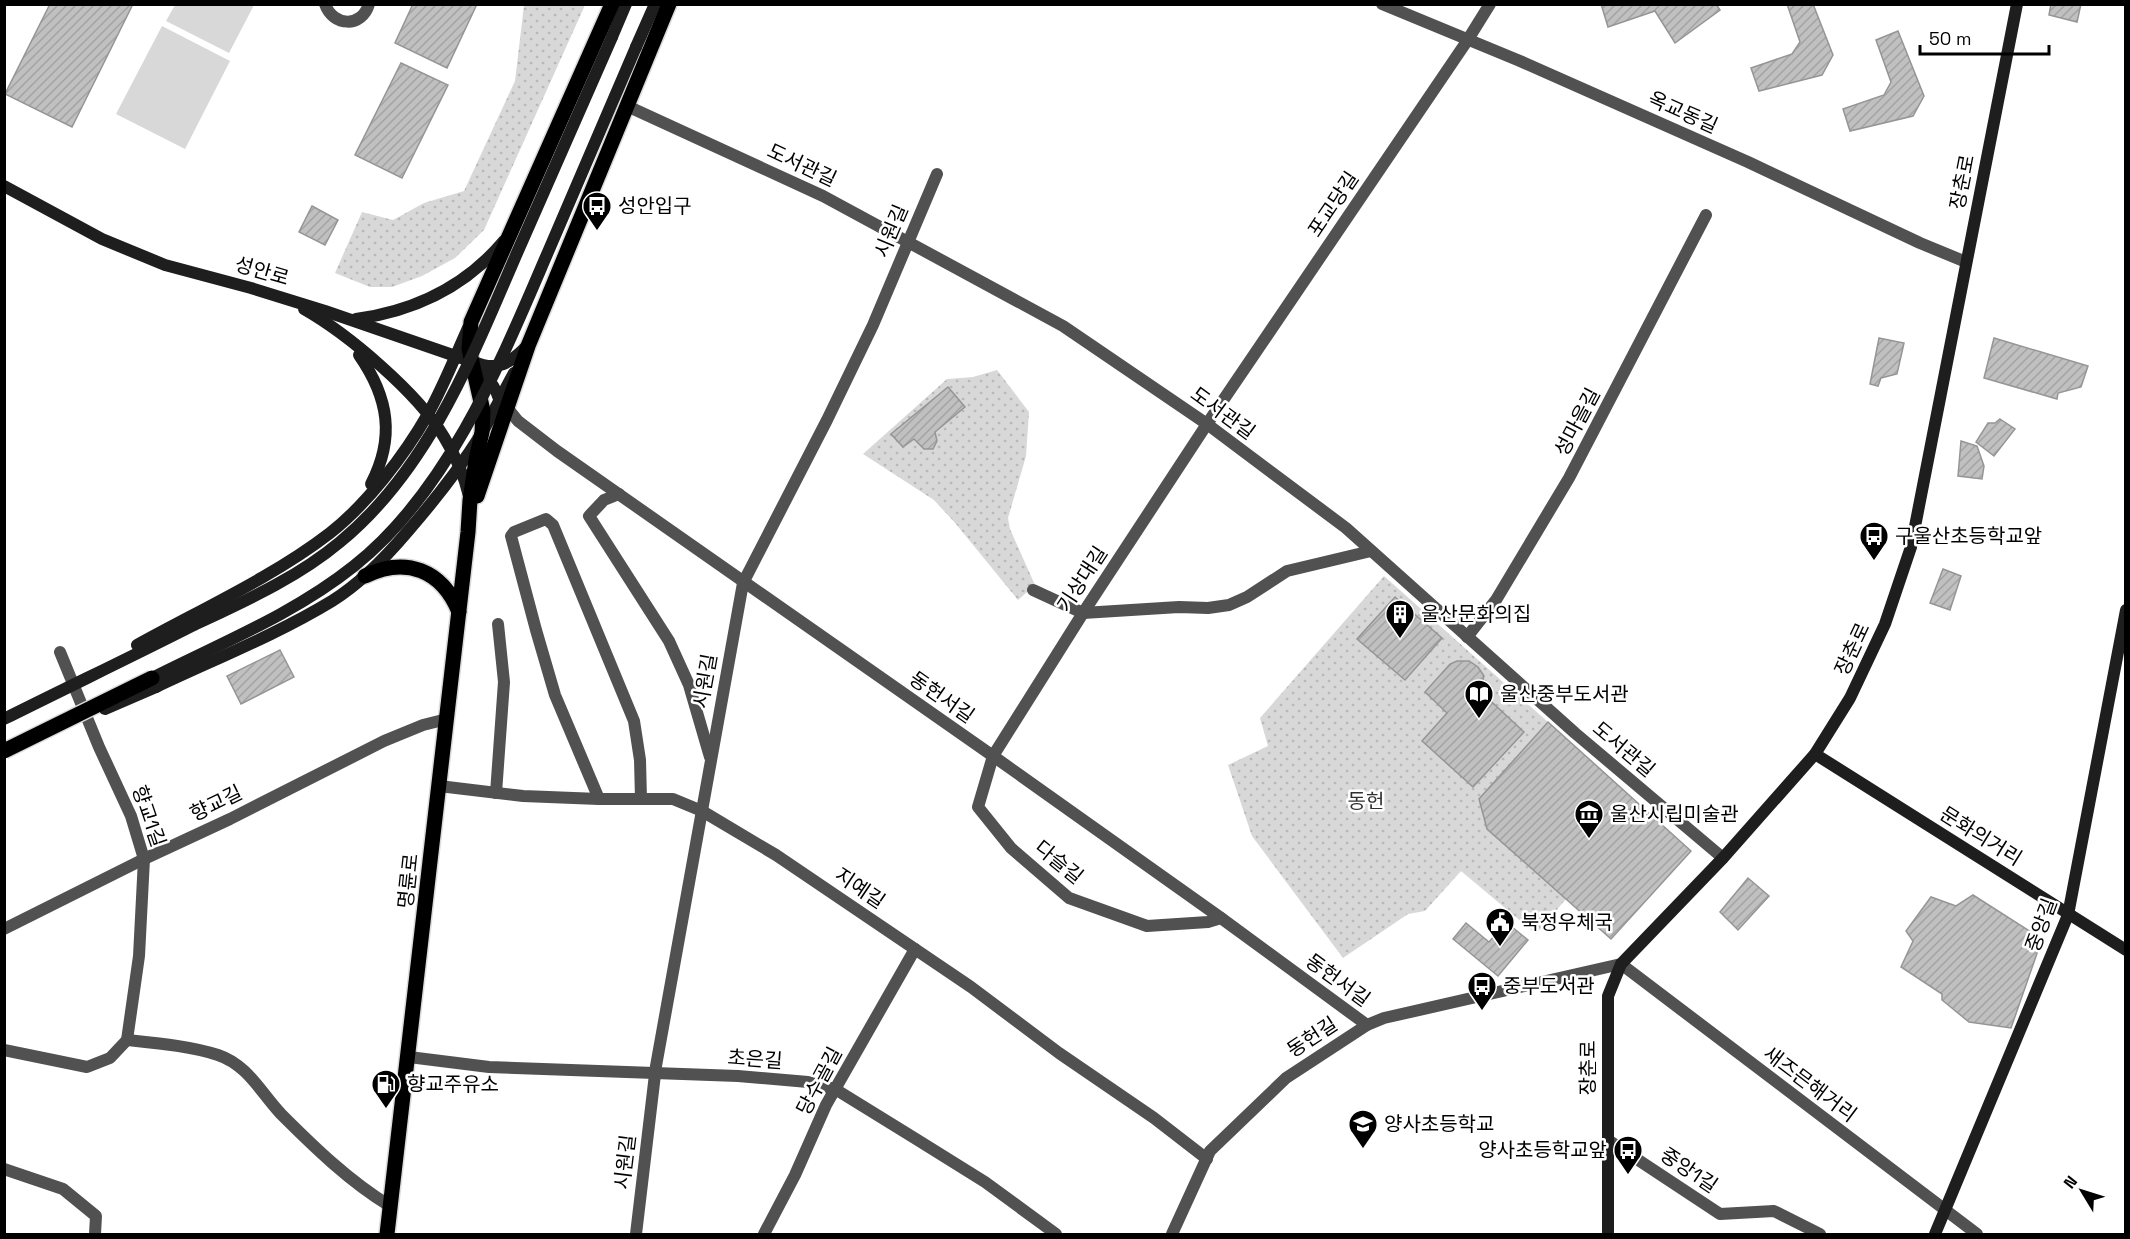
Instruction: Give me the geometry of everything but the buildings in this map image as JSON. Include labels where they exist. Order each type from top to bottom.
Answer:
[{"type":"main road","points":[[4,718],[139,648],[302,553],[331,532],[381,481],[428,414],[463,358],[471,322],[612,4]]},
{"type":"main road","points":[[139,648],[273,587],[340,542],[364,521],[392,490],[430,434],[490,317],[626,4]]},
{"type":"main road","points":[[154,682],[324,589],[382,540],[442,467],[516,327],[654,4]]},
{"type":"main road","points":[[468,532],[499,435],[504,404],[669,4]]},
{"type":"main road","name":"장춘로","points":[[1608,1234],[1608,996],[1621,964],[1724,858],[1815,754],[1850,698],[1885,624],[1911,547],[2017,4]]},
{"type":"main road","name":"성안로","points":[[4,186],[102,239],[165,265],[282,297],[463,358],[483,372],[504,404]]},
{"type":"main road","points":[[352,320],[391,314],[448,290],[479,267],[510,234]]},
{"type":"main road","points":[[282,297],[339,332],[368,355],[428,414],[444,436],[459,467],[470,500]]},
{"type":"main road","points":[[339,332],[367,366],[376,382],[385,416],[385,449],[379,468],[353,511]]},
{"type":"main road","points":[[463,358],[487,367],[500,366],[513,360],[528,346]]},
{"type":"main road","points":[[463,358],[480,396],[483,411],[482,432],[470,500],[468,532]]},
{"type":"main road","points":[[365,576],[406,533],[459,467],[504,404]]},
{"type":"main road","name":"명륜로","points":[[387,1234],[468,532]]},
{"type":"main road","points":[[4,752],[154,682],[290,625],[333,600],[365,576],[380,568],[406,567],[438,580],[447,589],[459,612]]},
{"type":"main road","name":"중앙길","points":[[1935,1234],[2068,915],[2126,610]]},
{"type":"main road","name":"문화의거리","points":[[1815,754],[2126,950]]},
{"type":"street","points":[[325,4],[332,17],[344,23],[358,20],[364,15],[369,4]]},
{"type":"street","name":"옥교동길","points":[[1382,4],[1520,61],[1966,262]]},
{"type":"street","name":"포교당길","points":[[1207,424],[1490,4]]},
{"type":"street","name":"도서관길","points":[[627,106],[823,196],[1063,326],[1207,424],[1346,528],[1575,733],[1724,858]]},
{"type":"street","name":"시원길","points":[[636,1234],[655,1073],[743,583],[873,325],[937,174]]},
{"type":"street","name":"성마을길","points":[[1467,637],[1496,600],[1569,478],[1706,215]]},
{"type":"street","name":"동헌서길","points":[[504,404],[531,432],[743,583],[993,756],[1221,918],[1366,1025]]},
{"type":"street","name":"기상대길","points":[[993,756],[1083,613],[1207,424]]},
{"type":"street","points":[[619,494],[604,500],[589,516],[669,641],[689,685],[711,761]]},
{"type":"street","points":[[599,799],[555,695],[511,536],[514,532],[546,519],[553,525],[634,721],[640,760],[641,800]]},
{"type":"street","points":[[1034,590],[1083,613],[1179,607],[1208,608],[1229,605],[1247,597],[1287,571],[1371,551]]},
{"type":"street","points":[[496,792],[504,682],[498,624]]},
{"type":"street","name":"향교1길","points":[[60,652],[99,747],[131,816],[144,859],[139,956],[127,1040]]},
{"type":"street","name":"향교길","points":[[4,929],[384,741],[423,725],[447,719]]},
{"type":"street","name":"다슬길","points":[[993,756],[978,807],[1011,848],[1069,898],[1147,926],[1208,922],[1221,918]]},
{"type":"street","name":"지예길","points":[[440,786],[524,796],[674,799],[702,811],[776,855],[971,987],[1059,1053],[1154,1118],[1207,1159]]},
{"type":"street","name":"당수골길","points":[[764,1234],[795,1175],[835,1089],[915,949]]},
{"type":"street","name":"동헌길","points":[[1172,1234],[1210,1151],[1286,1078],[1366,1025],[1384,1018],[1621,964]]},
{"type":"street","name":"새즈믄해거리","points":[[1621,964],[1977,1234]]},
{"type":"street","points":[[4,1050],[87,1067],[110,1058],[127,1040],[165,1044],[219,1055],[244,1069],[280,1113],[346,1174],[370,1194],[390,1206]]},
{"type":"street","name":"초은길","points":[[409,1057],[489,1067],[738,1076],[808,1082],[835,1089],[985,1182],[1056,1234]]},
{"type":"street","name":"중앙1길","points":[[1608,1140],[1720,1214],[1774,1211],[1820,1234]]},
{"type":"street","points":[[4,1169],[63,1189],[96,1216],[95,1234]]},
{"type":"green space","points":[[175,5],[254,5],[229,53],[166,21]]},
{"type":"green space","points":[[524,5],[585,5],[484,230],[455,258],[422,276],[392,287],[370,287],[335,273],[362,212],[393,220],[424,203],[464,191],[515,81]]},
{"type":"green space","points":[[162,26],[230,61],[185,149],[116,114]]},
{"type":"green space","points":[[997,370],[1029,412],[1026,456],[1008,518],[1010,529],[1035,585],[1018,600],[934,500],[863,454],[947,379],[973,377]]},
{"type":"green space","name":"동헌","points":[[1384,576],[1548,722],[1479,799],[1487,829],[1566,899],[1536,934],[1461,871],[1425,911],[1408,914],[1343,958],[1252,836],[1228,765],[1268,746],[1260,718]]},
{"type":"place","name":"성안입구","points":[[597,232]]},
{"type":"place","name":"구울산초등학교앞","points":[[1874,562]]},
{"type":"place","name":"울산문화의집","points":[[1400,640]]},
{"type":"place","name":"울산중부도서관","points":[[1479,720]]},
{"type":"place","name":"울산시립미술관","points":[[1589,840]]},
{"type":"place","name":"북정우체국","points":[[1500,948]]},
{"type":"place","name":"중부도서관","points":[[1482,1012]]},
{"type":"place","name":"향교주유소","points":[[386,1110]]},
{"type":"place","name":"양사초등학교","points":[[1363,1150]]},
{"type":"place","name":"양사초등학교앞","points":[[1628,1176]]}]
